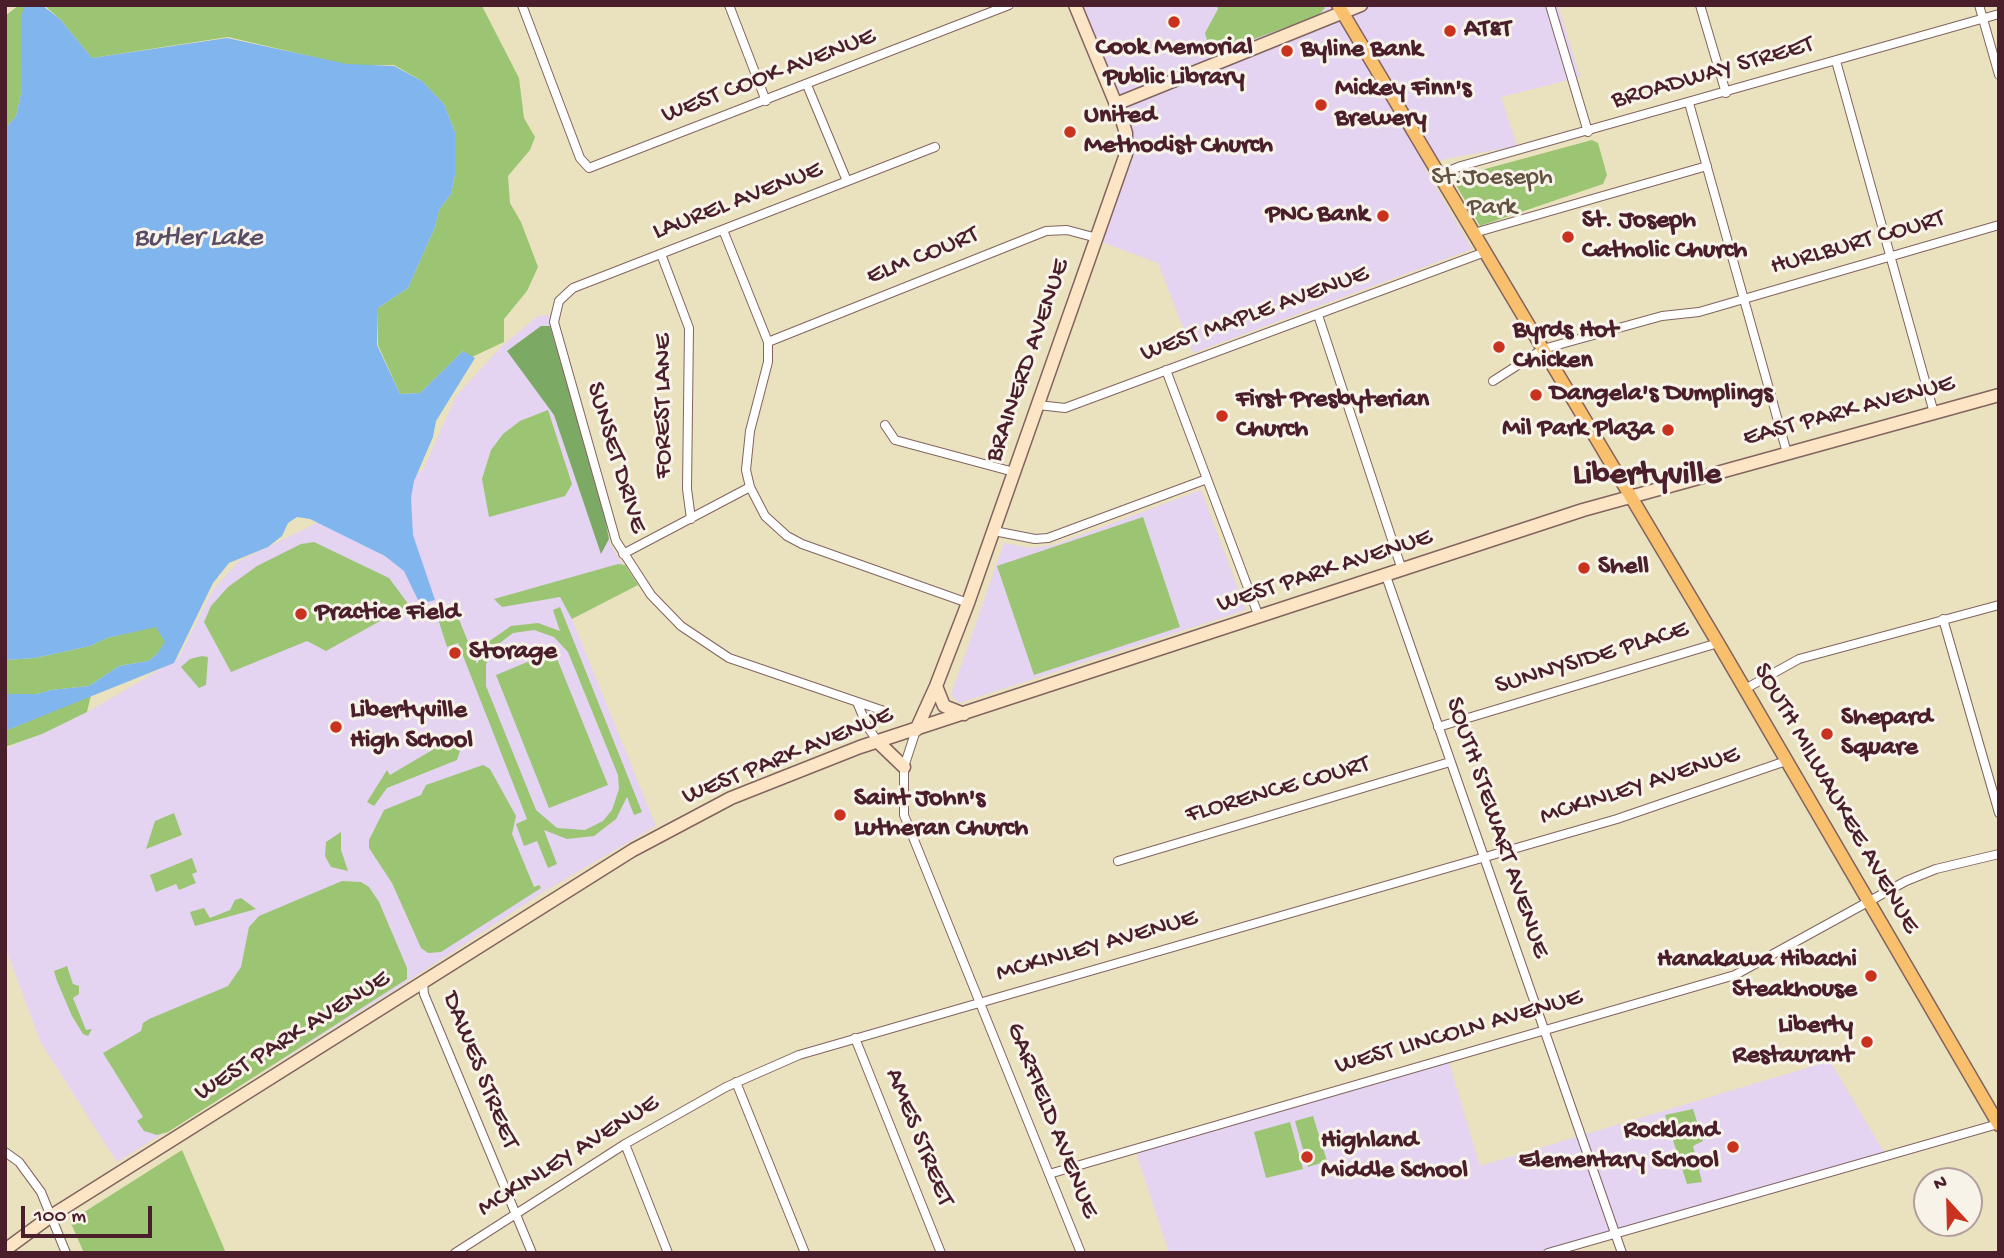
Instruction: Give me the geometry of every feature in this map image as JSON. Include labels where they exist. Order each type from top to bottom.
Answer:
[{"type":"main road","name":"BRAINERD AVENUE","points":[[916,730],[968,603],[1126,154],[1126,134],[1116,104],[1075,5]]},
{"type":"main road","points":[[1116,104],[1340,10],[1361,5]]},
{"type":"main road","name":"SOUTH MILWAUKEE AVENUE","points":[[1340,10],[1718,643],[1998,1124]]},
{"type":"main road","name":"EAST PARK AVENUE","points":[[1631,497],[1999,395]]},
{"type":"main road","name":"WEST PARK AVENUE","points":[[5,1250],[51,1216],[637,847],[730,798],[860,747],[1631,497]]},
{"type":"main road","points":[[936,686],[944,706],[965,714]]},
{"type":"main road","points":[[878,742],[904,767]]},
{"type":"street","name":"WEST COOK AVENUE","points":[[522,5],[584,166],[594,168],[1009,5]]},
{"type":"street","points":[[729,5],[765,101]]},
{"type":"street","points":[[1550,5],[1588,132]]},
{"type":"street","points":[[1700,5],[1726,93]]},
{"type":"street","points":[[1979,5],[1999,75]]},
{"type":"street","name":"BROADWAY STREET","points":[[1439,175],[1461,166],[1999,14]]},
{"type":"street","points":[[1836,61],[1934,413]]},
{"type":"street","points":[[807,85],[847,181]]},
{"type":"street","points":[[1689,103],[1787,453]]},
{"type":"street","name":"LAUREL AVENUE","points":[[559,301],[573,288],[935,147]]},
{"type":"street","points":[[1474,233],[1707,166]]},
{"type":"street","name":"HURLBURT COURT","points":[[1493,381],[1543,349],[1662,316],[1699,312],[1999,225]]},
{"type":"street","points":[[723,230],[768,342],[768,362],[750,431],[746,470],[750,487],[765,516],[802,544],[968,603]]},
{"type":"street","name":"ELM COURT","points":[[768,342],[1046,231],[1067,230],[1097,238]]},
{"type":"street","name":"WEST MAPLE AVENUE","points":[[1038,405],[1065,408],[1485,252]]},
{"type":"street","name":"FOREST LANE","points":[[661,254],[689,328],[687,489],[691,519]]},
{"type":"street","name":"SUNSET DRIVE","points":[[559,301],[554,322],[559,345],[616,541],[667,613],[698,639],[729,658],[884,711]]},
{"type":"street","points":[[1318,315],[1402,570]]},
{"type":"street","points":[[1167,370],[1259,617]]},
{"type":"street","points":[[884,425],[895,440],[1014,472]]},
{"type":"street","points":[[994,531],[1035,539],[1048,538],[1207,479]]},
{"type":"street","points":[[623,554],[750,487]]},
{"type":"street","name":"SOUTH STEWART AVENUE","points":[[1386,576],[1622,1253]]},
{"type":"street","points":[[1745,689],[1800,659],[1999,604]]},
{"type":"street","points":[[1943,619],[1999,813]]},
{"type":"street","name":"SUNNYSIDE PLACE","points":[[1438,727],[1718,643]]},
{"type":"street","points":[[857,702],[867,726],[878,742]]},
{"type":"street","points":[[860,747],[867,726]]},
{"type":"street","name":"GARFIELD AVENUE","points":[[916,730],[904,767],[904,815],[915,849],[930,873],[1081,1253]]},
{"type":"street","name":"MCKINLEY AVENUE","points":[[455,1253],[625,1144],[736,1082],[799,1055],[1617,820],[1786,761]]},
{"type":"street","name":"FLORENCE COURT","points":[[1118,861],[1450,762]]},
{"type":"street","name":"WEST LINCOLN AVENUE","points":[[1049,1174],[1748,970],[1906,881],[1936,869],[1999,854]]},
{"type":"street","name":"DAWES STREET","points":[[423,982],[424,994],[532,1253]]},
{"type":"street","name":"AMES STREET","points":[[855,1038],[941,1253]]},
{"type":"street","points":[[736,1082],[805,1253]]},
{"type":"street","points":[[1548,1253],[1998,1124]]},
{"type":"street","points":[[625,1144],[668,1253]]},
{"type":"street","points":[[5,1152],[31,1176],[66,1253]]},
{"type":"shaded area","points":[[1079,5],[1558,5],[1580,77],[1501,97],[1517,146],[1445,159],[1424,167],[1472,249],[1193,353],[1158,263],[1099,241],[1133,149],[1132,132]]},
{"type":"shaded area","name":"Libertyville High School","points":[[549,315],[610,544],[626,570],[572,619],[656,826],[545,891],[396,989],[117,1162],[41,1043],[5,946],[5,749],[91,710],[178,659],[213,590],[238,562],[423,470],[456,396],[502,346],[538,316]]},
{"type":"shaded area","points":[[1201,490],[1246,610],[959,703],[951,695],[1004,543],[1031,548],[1054,545]]},
{"type":"shaded area","name":"Highland Middle School","points":[[1448,1059],[1480,1166],[1830,1061],[1885,1154],[1550,1253],[1169,1253],[1135,1149]]},
{"type":"green space","points":[[19,5],[26,5],[22,90],[16,116],[5,129],[5,16]]},
{"type":"green space","points":[[44,5],[482,6],[519,78],[524,118],[535,137],[530,150],[508,176],[510,203],[521,222],[538,267],[527,291],[504,319],[504,342],[472,357],[463,351],[420,393],[400,394],[378,345],[378,308],[408,288],[435,227],[439,210],[451,194],[455,175],[455,132],[444,104],[422,81],[394,65],[348,65],[228,37],[92,58],[60,19]]},
{"type":"green space","points":[[1216,5],[1323,5],[1325,8],[1319,15],[1211,55],[1205,33],[1218,9]]},
{"type":"green space","name":"St.Joeseph Park","points":[[1592,140],[1598,143],[1607,175],[1603,184],[1480,226],[1452,178]]},
{"type":"green space","points":[[541,326],[550,326],[602,502],[609,539],[601,554],[554,415],[507,351]]},
{"type":"green space","points":[[548,410],[572,484],[565,496],[489,517],[482,479],[491,450],[503,434],[520,421]]},
{"type":"green space","points":[[1143,517],[1180,627],[1034,675],[997,566]]},
{"type":"green space","name":"Practice Field","points":[[314,542],[389,578],[409,605],[326,651],[307,641],[231,672],[204,622],[211,606],[228,587],[257,566],[301,544]]},
{"type":"green space","points":[[618,564],[625,565],[638,585],[572,619],[560,597],[502,607],[494,599]]},
{"type":"green space","points":[[560,607],[642,812],[634,815],[627,797],[616,819],[594,836],[567,839],[544,830],[557,864],[548,868],[537,841],[524,846],[516,824],[527,819],[458,643],[447,647],[439,622],[444,614],[456,612],[477,664],[488,642],[511,626],[538,623],[560,631],[553,610]],"holes":[[[534,630],[554,637],[568,652],[618,775],[619,789],[612,810],[603,821],[585,830],[557,828],[536,810],[486,686],[486,664],[496,646],[513,633]]]},
{"type":"green space","points":[[156,626],[166,642],[148,661],[119,666],[89,686],[37,694],[5,694],[5,660],[35,658],[90,646],[107,638]]},
{"type":"green space","points":[[554,651],[608,785],[549,808],[496,675]]},
{"type":"green space","points":[[208,657],[206,685],[199,688],[181,667],[190,659]]},
{"type":"green space","points":[[91,695],[87,712],[42,734],[5,747],[5,731]]},
{"type":"green space","points":[[444,736],[454,737],[459,742],[461,748],[457,760],[387,788],[374,806],[367,802],[387,770],[390,775],[439,746]]},
{"type":"green space","points":[[483,765],[490,769],[516,816],[512,834],[534,887],[539,885],[541,888],[441,952],[428,953],[421,948],[392,883],[369,848],[369,840],[384,810],[421,795],[426,785]]},
{"type":"green space","points":[[174,813],[182,835],[146,849],[155,821]]},
{"type":"green space","points":[[341,832],[341,850],[348,871],[331,867],[325,856],[326,842]]},
{"type":"green space","points":[[192,858],[197,872],[192,874],[196,883],[179,890],[176,884],[156,892],[150,875]]},
{"type":"green space","points":[[342,881],[361,882],[369,887],[379,902],[407,968],[407,979],[168,1132],[157,1135],[144,1131],[137,1121],[143,1117],[103,1053],[141,1031],[143,1023],[149,1019],[228,986],[241,967],[249,927],[259,916]]},
{"type":"green space","points":[[241,898],[256,909],[195,926],[190,912],[204,908],[210,918],[230,910],[235,900]]},
{"type":"green space","points":[[67,966],[73,984],[79,986],[79,994],[73,998],[86,1030],[92,1029],[88,1036],[83,1034],[72,1016],[54,971]]},
{"type":"green space","points":[[1693,1109],[1703,1141],[1693,1146],[1702,1182],[1687,1184],[1665,1115]]},
{"type":"green space","points":[[1313,1116],[1327,1161],[1308,1167],[1295,1121]]},
{"type":"green space","points":[[1290,1122],[1303,1169],[1266,1178],[1254,1132]]},
{"type":"green space","points":[[182,1150],[226,1253],[84,1253],[70,1221]]},
{"type":"water","name":"Butler Lake","points":[[24,6],[43,6],[60,19],[92,58],[227,38],[347,64],[394,66],[422,81],[444,104],[455,132],[455,175],[451,194],[439,210],[435,227],[408,288],[378,308],[377,345],[400,394],[420,393],[463,351],[475,358],[436,421],[433,437],[414,481],[411,498],[413,535],[435,600],[420,604],[404,571],[385,556],[310,519],[297,517],[288,523],[282,536],[268,547],[229,563],[213,583],[174,663],[5,731],[5,694],[37,694],[89,686],[119,666],[148,661],[165,642],[156,627],[107,638],[90,646],[35,658],[5,660],[5,129],[16,116],[22,90],[21,19]]},
{"type":"place","name":"Cook Memorial Public Library","points":[[1174,22]]},
{"type":"place","name":"AT&T","points":[[1450,31]]},
{"type":"place","name":"Byline Bank","points":[[1287,51]]},
{"type":"place","name":"Mickey Finn's Brewery","points":[[1321,105]]},
{"type":"place","name":"United Methodist Church","points":[[1070,132]]},
{"type":"place","name":"PNC Bank","points":[[1383,216]]},
{"type":"place","name":"St. Joseph Catholic Church","points":[[1568,237]]},
{"type":"place","name":"Byrds Hot Chicken","points":[[1499,347]]},
{"type":"place","name":"Dangela's Dumplings","points":[[1536,395]]},
{"type":"place","name":"First Presbyterian Church","points":[[1222,416]]},
{"type":"place","name":"Mil Park Plaza","points":[[1668,430]]},
{"type":"place","name":"Shell","points":[[1584,568]]},
{"type":"place","name":"Practice Field","points":[[301,614]]},
{"type":"place","name":"Storage","points":[[455,653]]},
{"type":"place","name":"Libertyville High School","points":[[336,727]]},
{"type":"place","name":"Shepard Square","points":[[1827,734]]},
{"type":"place","name":"Saint John's Lutheran Church","points":[[840,815]]},
{"type":"place","name":"Hanakawa Hibachi Steakhouse","points":[[1871,976]]},
{"type":"place","name":"Liberty Restaurant","points":[[1867,1042]]},
{"type":"place","name":"Rockland Elementary School","points":[[1733,1147]]},
{"type":"place","name":"Highland Middle School","points":[[1307,1157]]},
{"type":"district","name":"Libertyville","points":[[1647,477]]}]
